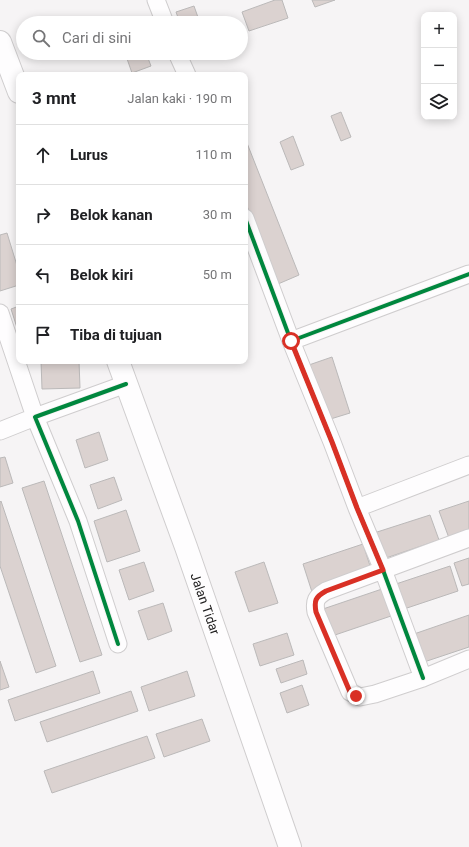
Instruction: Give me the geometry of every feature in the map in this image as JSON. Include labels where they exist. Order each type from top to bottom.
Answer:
[{"type":"main road","points":[[0,42],[16,84]]},
{"type":"main road","name":"Jalan Tidar","points":[[119,364],[186,547],[290,847]]},
{"type":"street","points":[[156,0],[162,16]]},
{"type":"street","points":[[181,60],[186,72]]},
{"type":"street","points":[[248,226],[291,341],[383,570],[423,678]]},
{"type":"street","points":[[248,258],[263,266]]},
{"type":"street","points":[[291,341],[469,274]]},
{"type":"street","points":[[0,313],[16,361]]},
{"type":"street","points":[[17,364],[35,417],[78,521],[118,644]]},
{"type":"street","points":[[0,431],[126,384]]},
{"type":"street","points":[[357,508],[469,465]]},
{"type":"street","points":[[469,538],[320,594],[315,603],[316,612],[350,692],[360,697],[375,694],[423,678],[469,659]]},
{"type":"building","points":[[275,0],[282,0],[288,18],[249,31],[248,16],[243,16],[242,12]]},
{"type":"building","points":[[312,0],[335,0],[315,7]]},
{"type":"building","points":[[194,6],[198,16],[177,16],[176,12]]},
{"type":"building","points":[[127,60],[149,60],[151,66],[132,72]]},
{"type":"building","points":[[341,112],[351,137],[341,141],[331,116]]},
{"type":"building","points":[[293,136],[304,165],[291,170],[280,142]]},
{"type":"building","points":[[248,146],[299,275],[278,284],[248,209]]},
{"type":"building","points":[[7,233],[16,262],[16,286],[0,291],[0,235]]},
{"type":"building","points":[[16,307],[16,325],[11,309]]},
{"type":"building","points":[[332,357],[350,413],[324,421],[306,366]]},
{"type":"building","points":[[41,364],[79,364],[80,388],[42,389]]},
{"type":"building","points":[[99,432],[108,460],[85,468],[76,440]]},
{"type":"building","points":[[5,457],[13,483],[0,487],[0,458]]},
{"type":"building","points":[[114,477],[122,500],[98,509],[90,485]]},
{"type":"building","points":[[44,481],[102,655],[80,662],[22,488]]},
{"type":"building","points":[[1,501],[56,666],[36,673],[0,566]]},
{"type":"building","points":[[469,501],[469,532],[449,538],[439,511]]},
{"type":"building","points":[[126,510],[140,551],[107,562],[94,521]]},
{"type":"building","points":[[430,515],[439,540],[383,559],[374,533]]},
{"type":"building","points":[[363,544],[372,572],[312,592],[303,564]]},
{"type":"building","points":[[469,558],[469,584],[462,586],[454,563]]},
{"type":"building","points":[[144,562],[154,591],[129,600],[119,570]]},
{"type":"building","points":[[264,562],[278,603],[249,612],[235,572]]},
{"type":"building","points":[[450,566],[458,591],[401,610],[393,585]]},
{"type":"building","points":[[382,589],[391,616],[332,636],[323,609]]},
{"type":"building","points":[[163,603],[172,631],[148,640],[138,611]]},
{"type":"building","points":[[469,615],[469,647],[424,662],[414,634]]},
{"type":"building","points":[[287,633],[294,655],[260,666],[253,644]]},
{"type":"building","points":[[303,660],[307,674],[281,683],[276,669]]},
{"type":"building","points":[[0,661],[9,687],[0,690]]},
{"type":"building","points":[[93,671],[100,693],[15,721],[8,700]]},
{"type":"building","points":[[187,671],[195,696],[149,711],[141,687]]},
{"type":"building","points":[[302,685],[309,705],[287,713],[280,693]]},
{"type":"building","points":[[131,691],[138,711],[47,742],[40,722]]},
{"type":"building","points":[[202,719],[210,741],[164,757],[156,734]]},
{"type":"building","points":[[147,736],[155,758],[52,793],[44,771]]},
{"type":"cycle path","points":[[248,226],[291,341],[383,570],[423,678]]},
{"type":"cycle path","points":[[291,341],[469,274]]},
{"type":"cycle path","points":[[118,644],[78,521],[35,417],[126,384]]},
{"type":"route","points":[[291,341],[383,570],[326,591],[320,594],[315,603],[316,612],[350,692],[356,696]]}]
